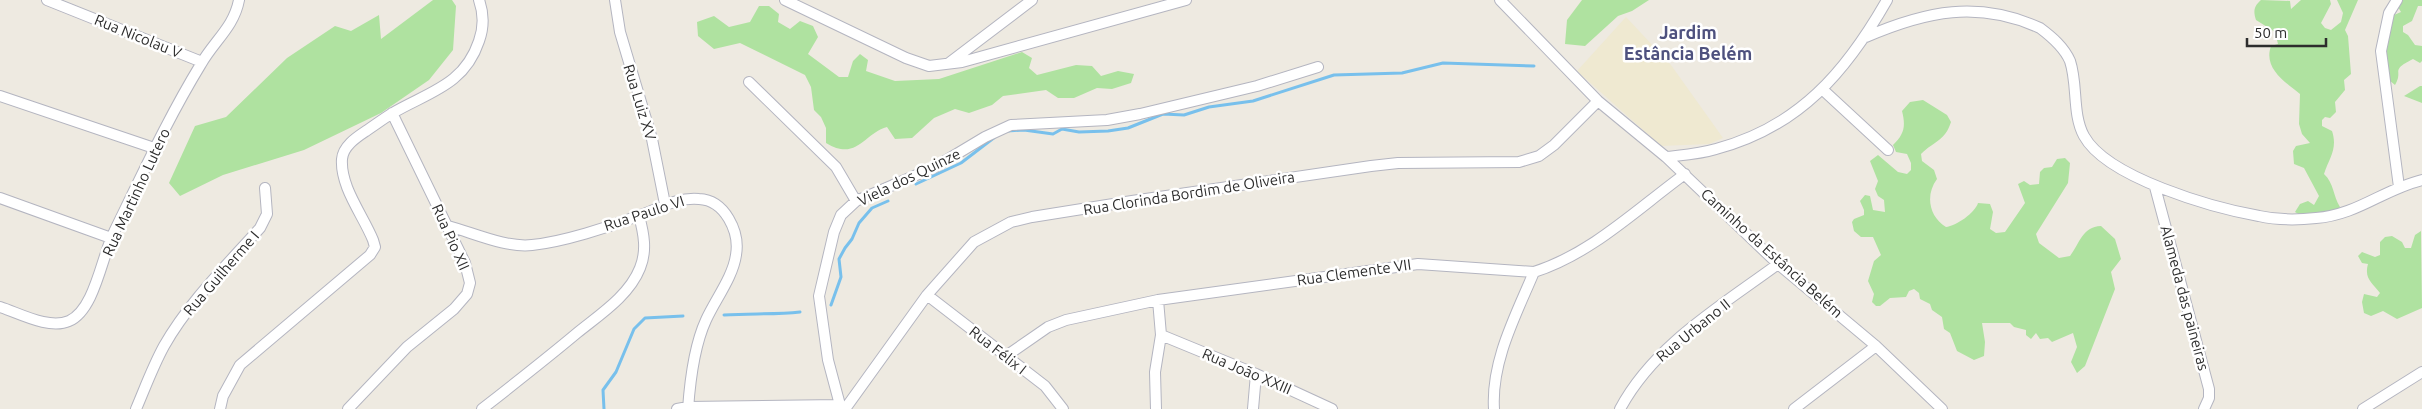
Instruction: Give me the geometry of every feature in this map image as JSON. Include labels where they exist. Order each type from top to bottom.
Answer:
[{"type":"street","name":"Rua Nicolau V","points":[[47,0],[202,62]]},
{"type":"street","name":"Rua Martinho Lutero","points":[[0,307],[53,323],[69,322],[90,299],[111,238],[154,148],[202,62],[232,21],[236,14],[239,0]]},
{"type":"street","points":[[220,409],[223,396],[240,365],[306,308],[359,266],[375,247],[368,227],[348,188],[342,168],[342,156],[348,146],[359,136],[392,113],[434,92],[457,77],[474,55],[483,30],[483,10],[479,0]]},
{"type":"street","name":"Rua Luiz XV","points":[[615,0],[620,32],[652,138],[665,204]]},
{"type":"street","points":[[785,0],[906,58],[929,66],[946,66],[1186,0]]},
{"type":"street","points":[[946,66],[1032,0]]},
{"type":"street","points":[[1666,158],[1715,150],[1753,137],[1793,115],[1822,89],[1866,37],[1887,0]]},
{"type":"street","points":[[2397,0],[2389,14],[2381,52],[2399,187]]},
{"type":"street","name":"Caminho da Estância Belém","points":[[1505,2],[1598,101],[1684,174],[1778,264],[1876,346],[1942,409]]},
{"type":"street","points":[[1866,37],[1926,11],[1950,5],[1984,6],[2023,16],[2063,49],[2070,62],[2084,136],[2095,149],[2115,164],[2155,187],[2246,214],[2278,218],[2316,218],[2340,215],[2368,204],[2399,187],[2422,180]]},
{"type":"street","name":"Viela dos Quinze","points":[[843,408],[828,360],[819,296],[841,215],[856,201],[935,166],[1000,129],[1011,125],[1088,122],[1131,115],[1237,92],[1318,67]]},
{"type":"street","points":[[749,82],[836,167],[856,201]]},
{"type":"street","points":[[1822,89],[1888,150]]},
{"type":"street","points":[[0,96],[154,148]]},
{"type":"street","name":"Rua Clorinda Bordim de Oliveira","points":[[843,408],[927,295],[974,242],[1011,222],[1123,202],[1371,166],[1398,163],[1520,162],[1539,156],[1554,145],[1598,101]]},
{"type":"street","name":"Rua Pio XII","points":[[348,409],[407,347],[454,309],[466,294],[470,283],[465,263],[392,113]]},
{"type":"street","name":"Rua Clemente VII","points":[[1006,356],[1048,327],[1066,320],[1158,300],[1418,264],[1534,272],[1580,252],[1684,174]]},
{"type":"street","name":"Alameda das paineiras","points":[[2155,187],[2210,389],[2209,398],[2204,409]]},
{"type":"street","name":"Rua Guilherme I","points":[[136,409],[163,348],[178,324],[196,299],[260,228],[267,214],[265,188]]},
{"type":"street","points":[[0,198],[111,238]]},
{"type":"street","name":"Rua Paulo VI","points":[[448,226],[510,243],[530,245],[550,242],[639,216],[665,204],[690,199],[702,199],[715,203],[728,217],[736,236],[736,256],[705,323],[698,347],[688,408]]},
{"type":"street","points":[[482,409],[611,305],[632,284],[641,268],[644,253],[645,236],[639,216]]},
{"type":"street","name":"Rua Urbano II","points":[[1620,409],[1630,390],[1662,352],[1778,264]]},
{"type":"street","points":[[1494,409],[1498,367],[1505,342],[1534,272]]},
{"type":"street","name":"Rua Félix I","points":[[927,295],[1044,386],[1063,409]]},
{"type":"street","points":[[1156,409],[1155,372],[1160,334],[1158,300]]},
{"type":"street","name":"Rua João XXIII","points":[[1160,334],[1256,374],[1332,409]]},
{"type":"street","points":[[1794,409],[1876,346]]},
{"type":"street","points":[[2363,409],[2422,372]]},
{"type":"street","points":[[1253,409],[1256,374]]},
{"type":"street","points":[[676,409],[843,408]]},
{"type":"shaded area","points":[[1626,17],[1671,65],[1723,138],[1709,144],[1661,146],[1577,71]]},
{"type":"green space","points":[[433,0],[452,0],[456,6],[453,50],[429,80],[381,113],[304,150],[223,175],[180,196],[169,183],[195,126],[226,117],[287,58],[335,26],[351,31],[379,15],[381,39]]},
{"type":"green space","points":[[1582,0],[1649,0],[1632,11],[1618,16],[1585,46],[1565,44],[1567,20]]},
{"type":"green space","points":[[2261,0],[2290,1],[2291,9],[2301,0],[2330,0],[2331,4],[2321,23],[2325,28],[2331,30],[2341,22],[2343,13],[2337,0],[2358,0],[2345,30],[2348,36],[2351,74],[2344,80],[2345,90],[2335,102],[2336,112],[2330,118],[2325,117],[2322,120],[2322,126],[2332,131],[2334,137],[2332,153],[2324,174],[2330,181],[2340,207],[2335,213],[2300,215],[2295,212],[2300,204],[2308,201],[2314,205],[2319,196],[2304,168],[2294,164],[2293,151],[2296,146],[2310,143],[2302,134],[2299,124],[2300,94],[2277,74],[2270,61],[2271,46],[2278,44],[2277,40],[2280,35],[2256,20],[2255,9]]},
{"type":"green space","points":[[2401,0],[2422,0],[2422,6],[2418,6],[2412,21],[2403,26],[2403,32],[2408,35],[2415,45],[2422,46],[2422,61],[2420,63],[2413,59],[2401,66],[2395,85],[2389,80],[2387,47],[2394,15],[2401,12],[2398,7]]},
{"type":"green space","points":[[759,6],[769,6],[779,14],[778,22],[790,29],[800,21],[813,26],[818,37],[808,54],[839,77],[848,77],[853,61],[860,54],[868,60],[866,71],[895,81],[939,79],[1022,52],[1032,58],[1029,68],[1037,75],[1076,65],[1092,66],[1101,76],[1118,71],[1134,74],[1131,83],[1112,89],[1097,88],[1074,98],[1058,98],[1046,90],[1003,96],[992,105],[969,113],[955,109],[934,118],[912,138],[895,139],[887,127],[879,130],[853,148],[837,148],[826,143],[826,128],[821,117],[814,110],[811,87],[805,75],[740,43],[714,49],[698,36],[697,22],[714,16],[729,27],[750,22]]},
{"type":"green space","points":[[2422,86],[2422,103],[2404,96]]},
{"type":"green space","points":[[1923,100],[1947,115],[1951,122],[1946,133],[1921,154],[1922,161],[1934,170],[1937,179],[1933,185],[1930,199],[1933,212],[1940,223],[1946,227],[1955,224],[1973,211],[1978,203],[1990,204],[1993,212],[1990,229],[1996,233],[2005,232],[2025,203],[2018,184],[2024,181],[2030,185],[2039,184],[2040,172],[2044,168],[2052,167],[2057,159],[2065,158],[2070,163],[2068,183],[2036,234],[2039,243],[2059,258],[2070,256],[2082,236],[2095,227],[2101,226],[2115,239],[2121,259],[2111,272],[2115,289],[2085,366],[2077,373],[2071,362],[2077,347],[2073,333],[2052,342],[2048,338],[2040,339],[2036,333],[2031,339],[2026,335],[2026,330],[2014,327],[2010,323],[1982,323],[1985,342],[1984,356],[1974,360],[1957,351],[1950,333],[1944,329],[1942,317],[1932,310],[1930,304],[1920,299],[1919,293],[1914,289],[1909,291],[1906,297],[1890,298],[1880,306],[1876,306],[1872,302],[1874,294],[1868,281],[1874,261],[1881,255],[1873,237],[1861,237],[1854,231],[1852,222],[1854,219],[1864,215],[1860,201],[1865,195],[1870,196],[1873,210],[1885,212],[1884,200],[1878,196],[1875,189],[1878,181],[1870,161],[1878,155],[1898,172],[1907,174],[1911,170],[1911,163],[1907,154],[1896,152],[1893,145],[1903,130],[1902,111],[1910,102]]},
{"type":"green space","points":[[2421,231],[2422,308],[2397,319],[2383,311],[2371,316],[2364,313],[2362,302],[2364,294],[2377,297],[2380,293],[2368,277],[2368,264],[2362,263],[2358,256],[2362,252],[2375,257],[2380,255],[2380,242],[2385,237],[2392,236],[2402,242],[2405,248],[2411,248],[2415,235]]},
{"type":"waterway","points":[[1007,131],[1024,130],[1053,134],[1062,129],[1079,132],[1128,128],[1163,114],[1184,115],[1209,107],[1253,101],[1334,75],[1402,73],[1443,63],[1534,66]]},
{"type":"waterway","points":[[916,184],[961,163],[995,137]]},
{"type":"waterway","points":[[831,305],[841,277],[839,259],[845,248],[852,239],[859,223],[872,208],[888,201]]},
{"type":"waterway","points":[[724,315],[800,312]]},
{"type":"waterway","points":[[604,409],[603,390],[616,372],[634,329],[645,318],[683,316]]},
{"type":"district","name":"Jardim Estância Belém","points":[[1688,42]]}]
